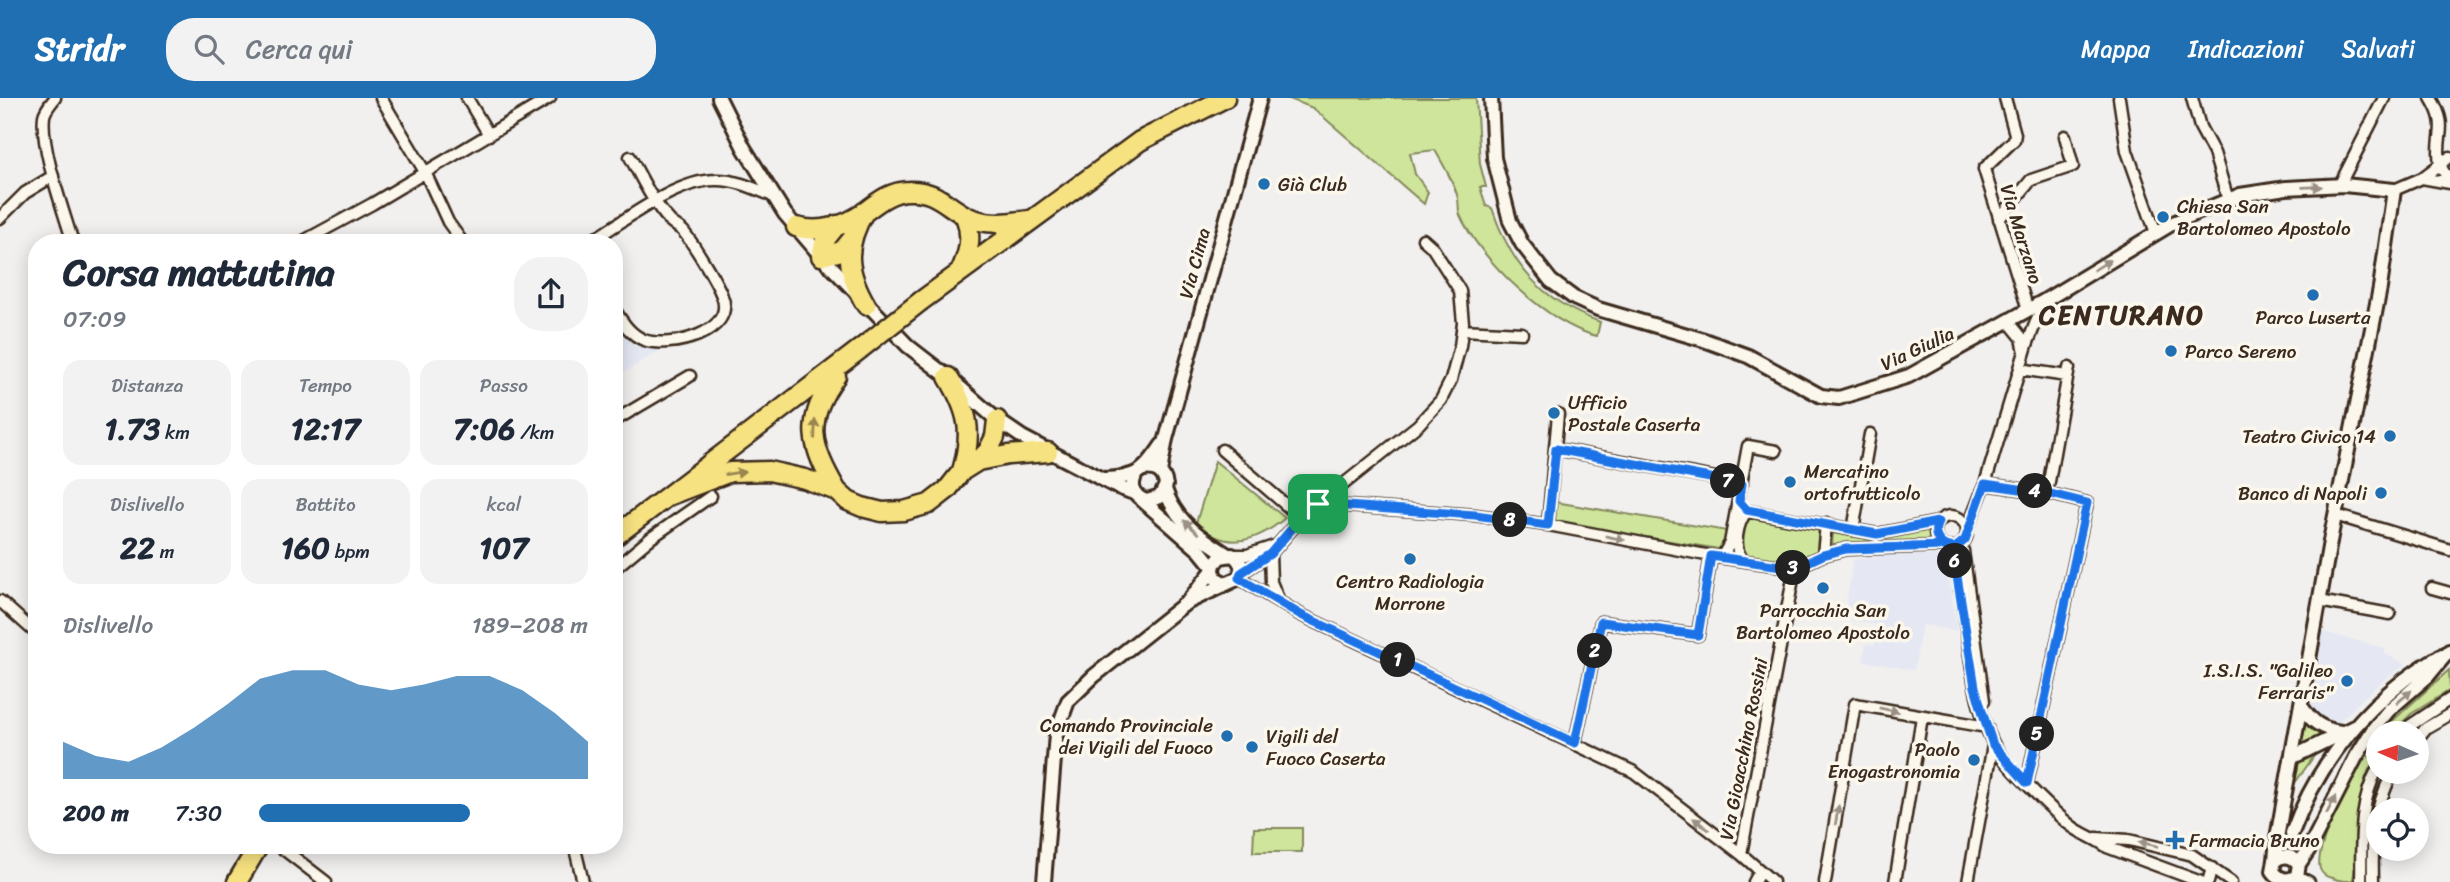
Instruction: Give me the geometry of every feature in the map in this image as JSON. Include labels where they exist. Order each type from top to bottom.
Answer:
[{"type":"highway","points":[[623,530],[921,301],[1140,141],[1225,98]]},
{"type":"highway","points":[[796,227],[821,230],[837,225],[864,212],[876,202],[906,191],[926,192],[949,203],[965,216],[978,220],[1007,223],[1032,219]]},
{"type":"highway","points":[[864,212],[855,228],[849,262],[853,283],[866,305]]},
{"type":"highway","points":[[960,272],[970,238],[965,216]]},
{"type":"highway","points":[[837,225],[825,240],[821,257],[842,251],[852,239]]},
{"type":"highway","points":[[837,491],[817,453],[813,428],[821,396],[853,354]]},
{"type":"highway","points":[[670,495],[730,472],[769,471],[805,479],[837,491],[862,507],[882,512],[904,511],[929,504],[947,490],[973,454],[966,411],[948,377]]},
{"type":"highway","points":[[973,454],[988,451],[995,437],[997,420]]},
{"type":"highway","points":[[973,454],[1048,452]]},
{"type":"highway","points":[[237,882],[253,854]]},
{"type":"main road","points":[[719,98],[744,148],[773,196],[796,227],[866,305],[908,346],[997,420],[1048,452],[1138,496],[1156,500],[1165,489]]},
{"type":"main road","name":"Via Cima","points":[[1160,472],[1166,439],[1260,98]]},
{"type":"main road","name":"Via Giulia","points":[[1491,98],[1494,158],[1510,220],[1536,264],[1562,290],[1598,309],[1704,340],[1748,356],[1821,396],[1839,398],[1856,395],[1909,376],[2044,301],[2172,223],[2241,195],[2286,188],[2339,186],[2394,190]]},
{"type":"main road","points":[[2296,877],[2277,876],[2273,871],[2291,758],[2323,601],[2334,516],[2380,288],[2394,190]]},
{"type":"main road","name":"Via Cima","points":[[1139,472],[1166,439]]},
{"type":"main road","points":[[1044,882],[1056,734],[1068,701],[1094,676],[1186,603],[1240,575],[1239,560],[1206,541],[1185,523],[1170,503],[1165,480],[1160,472],[1155,469],[1103,480]]},
{"type":"main road","points":[[1139,472],[1132,484],[1138,496],[1200,551],[1213,568],[1215,578],[1226,584]]},
{"type":"main road","points":[[1186,603],[1213,568],[1217,558],[1230,555]]},
{"type":"main road","points":[[2291,833],[2299,812],[2354,727],[2400,682],[2449,651]]},
{"type":"main road","points":[[2296,877],[2356,757],[2374,728],[2389,710],[2428,676],[2449,651]]},
{"type":"main road","points":[[2301,706],[2319,726],[2341,732]]},
{"type":"main road","points":[[2291,758],[2354,727]]},
{"type":"main road","points":[[2273,871],[2287,856],[2295,859],[2296,877]]},
{"type":"street","points":[[55,98],[44,114],[53,176],[70,234]]},
{"type":"street","points":[[381,98],[425,172],[448,222],[457,234]]},
{"type":"street","points":[[467,98],[489,135]]},
{"type":"street","points":[[317,234],[550,98]]},
{"type":"street","name":"Via Marzano","points":[[2005,98],[2015,134],[2014,140],[1984,169],[2028,310]]},
{"type":"street","points":[[2119,98],[2127,151],[2156,233]]},
{"type":"street","points":[[2192,98],[2200,127],[2214,153],[2228,200]]},
{"type":"street","points":[[2339,186],[2384,98]]},
{"type":"street","points":[[2431,98],[2439,111],[2442,124],[2440,164],[2450,183]]},
{"type":"street","points":[[1999,219],[2031,180],[2073,166],[2065,136]]},
{"type":"street","points":[[2394,190],[2421,178],[2450,157]]},
{"type":"street","points":[[623,322],[630,332],[643,340],[664,343],[688,339],[712,327],[721,319],[725,308],[723,296],[686,234],[671,222],[656,202],[630,158]]},
{"type":"street","points":[[0,218],[25,193],[53,176]]},
{"type":"street","points":[[2421,178],[2450,183]]},
{"type":"street","points":[[603,234],[656,202],[693,184],[715,180],[744,185],[773,196]]},
{"type":"street","points":[[1423,239],[1432,247],[1461,291],[1462,330],[1451,380],[1441,400],[1418,425],[1301,518],[1272,550],[1240,575],[1301,615],[1634,772],[1773,882]]},
{"type":"street","points":[[1986,723],[1983,682],[1962,544],[1985,484],[2025,352],[2044,301]]},
{"type":"street","points":[[2009,321],[2022,338],[2025,352]]},
{"type":"street","points":[[1462,330],[1522,333]]},
{"type":"street","points":[[2021,369],[2068,372],[2047,493]]},
{"type":"street","points":[[623,416],[690,376]]},
{"type":"street","points":[[1548,525],[1558,414]]},
{"type":"street","points":[[1853,530],[1870,433]]},
{"type":"street","points":[[1575,743],[1601,622],[1698,635],[1716,557],[1728,548],[1748,446],[1776,450]]},
{"type":"street","points":[[1556,449],[1742,484]]},
{"type":"street","points":[[1222,450],[1301,518]]},
{"type":"street","points":[[1985,484],[2047,493],[2087,503],[2027,783]]},
{"type":"street","points":[[623,561],[651,538],[711,496]]},
{"type":"street","points":[[1739,501],[1747,510],[1877,534],[1938,522],[1976,504]]},
{"type":"street","points":[[1318,504],[1475,515],[1795,568],[1823,555],[1846,549],[1947,547],[1962,544]]},
{"type":"street","points":[[1743,561],[1737,547],[1740,522],[1747,510]]},
{"type":"street","points":[[1953,515],[1963,520],[1967,530]]},
{"type":"street","points":[[2334,516],[2450,550]]},
{"type":"street","points":[[1938,522],[1936,538],[1947,547],[1975,687],[1993,745],[2072,827],[2107,847],[2201,882]]},
{"type":"street","points":[[1823,555],[1826,524]]},
{"type":"street","points":[[1230,555],[1272,550]]},
{"type":"street","points":[[1272,550],[1271,582],[1279,601]]},
{"type":"street","name":"Via Gioacchino Rossini","points":[[1741,854],[1795,568]]},
{"type":"street","points":[[2432,589],[2450,593]]},
{"type":"street","points":[[0,601],[28,626]]},
{"type":"street","points":[[2323,601],[2390,614]]},
{"type":"street","points":[[2417,721],[2450,699]]},
{"type":"street","points":[[1825,882],[1855,704],[1922,717],[1986,723]]},
{"type":"street","points":[[2429,727],[2450,714]]},
{"type":"street","points":[[1895,882],[1922,717]]},
{"type":"street","points":[[1968,882],[1993,745]]},
{"type":"street","points":[[2361,882],[2362,808],[2370,784]]},
{"type":"street","points":[[2374,882],[2374,822],[2378,802],[2387,784]]},
{"type":"street","points":[[2095,838],[2129,839],[2192,855],[2231,882]]},
{"type":"street","points":[[290,854],[326,882]]},
{"type":"street","points":[[576,854],[583,882]]},
{"type":"street","points":[[2208,882],[2212,868]]},
{"type":"street","points":[[1754,882],[1760,871]]},
{"type":"shaded area","points":[[623,326],[640,343],[661,350],[623,373]]},
{"type":"shaded area","points":[[1882,552],[1945,556],[1957,631],[1922,625],[1914,670],[1863,661],[1866,643],[1874,645],[1878,625],[1844,618],[1853,559],[1878,557]]},
{"type":"shaded area","name":"I.S.I.S. \"Galileo Ferraris\"","points":[[2320,631],[2385,648],[2385,654],[2406,664],[2375,687],[2339,722],[2324,721],[2311,712],[2308,704]]},
{"type":"green space","points":[[1287,98],[1476,98],[1480,164],[1486,187],[1480,187],[1486,206],[1492,208],[1509,247],[1531,279],[1561,303],[1600,322],[1597,336],[1558,319],[1499,270],[1469,232],[1460,215],[1454,187],[1435,150],[1410,153],[1415,174],[1428,192],[1424,204],[1313,108]]},
{"type":"green space","points":[[1215,461],[1285,518],[1261,534],[1234,541],[1212,535],[1196,523]]},
{"type":"green space","points":[[1555,502],[1727,531],[1725,550],[1553,522]]},
{"type":"green space","points":[[1750,518],[1821,530],[1819,551],[1796,564],[1744,556],[1740,546],[1743,524]]},
{"type":"green space","points":[[1933,529],[1935,543],[1871,541],[1832,546],[1833,532],[1878,537]]},
{"type":"green space","points":[[2449,670],[2450,690],[2404,721],[2392,721]]},
{"type":"green space","points":[[2302,718],[2316,731],[2329,733],[2298,746]]},
{"type":"green space","points":[[2319,749],[2290,790],[2296,758]]},
{"type":"green space","points":[[2364,753],[2366,777],[2359,804],[2353,880],[2347,881],[2323,874],[2319,859],[2328,828]]},
{"type":"green space","points":[[1254,828],[1302,828],[1302,852],[1253,852]]},
{"type":"tunnel","points":[[2282,882],[2292,833]]},
{"type":"place","name":"Già Club","points":[[1264,184]]},
{"type":"place","name":"Chiesa San Bartolomeo Apostolo","points":[[2163,217]]},
{"type":"place","name":"Parco Luserta","points":[[2313,295]]},
{"type":"place","name":"Parco Sereno","points":[[2171,351]]},
{"type":"place","name":"Ufficio Postale Caserta","points":[[1554,413]]},
{"type":"place","name":"Teatro Civico 14","points":[[2390,436]]},
{"type":"place","name":"Mercatino ortofrutticolo","points":[[1790,482]]},
{"type":"place","name":"Banco di Napoli","points":[[2381,493]]},
{"type":"place","name":"Centro Radiologia Morrone","points":[[1410,559]]},
{"type":"place","name":"Parrocchia San Bartolomeo Apostolo","points":[[1823,588]]},
{"type":"place","name":"I.S.I.S. \"Galileo Ferraris\"","points":[[2347,681]]},
{"type":"place","name":"Comando Provinciale dei Vigili del Fuoco","points":[[1227,736]]},
{"type":"place","name":"Vigili del Fuoco Caserta","points":[[1252,747]]},
{"type":"place","name":"Paolo Enogastronomia","points":[[1974,760]]},
{"type":"place","name":"Farmacia Bruno","points":[[2175,840]]},
{"type":"district","name":"CENTURANO","points":[[2122,315]]},
{"type":"route","points":[[1318,504],[1301,518],[1270,554],[1241,573],[1239,578],[1301,615],[1575,743],[1601,622],[1698,635],[1711,556],[1795,568],[1823,555],[1846,549],[1944,546],[1955,548],[1965,540],[1985,484],[2047,493],[2087,503],[2027,783],[1993,745],[1975,687],[1954,558],[1951,548],[1944,546],[1939,543],[1936,538],[1938,522],[1877,534],[1747,510],[1739,501],[1742,484],[1556,449],[1548,525],[1475,515],[1318,504]]}]
